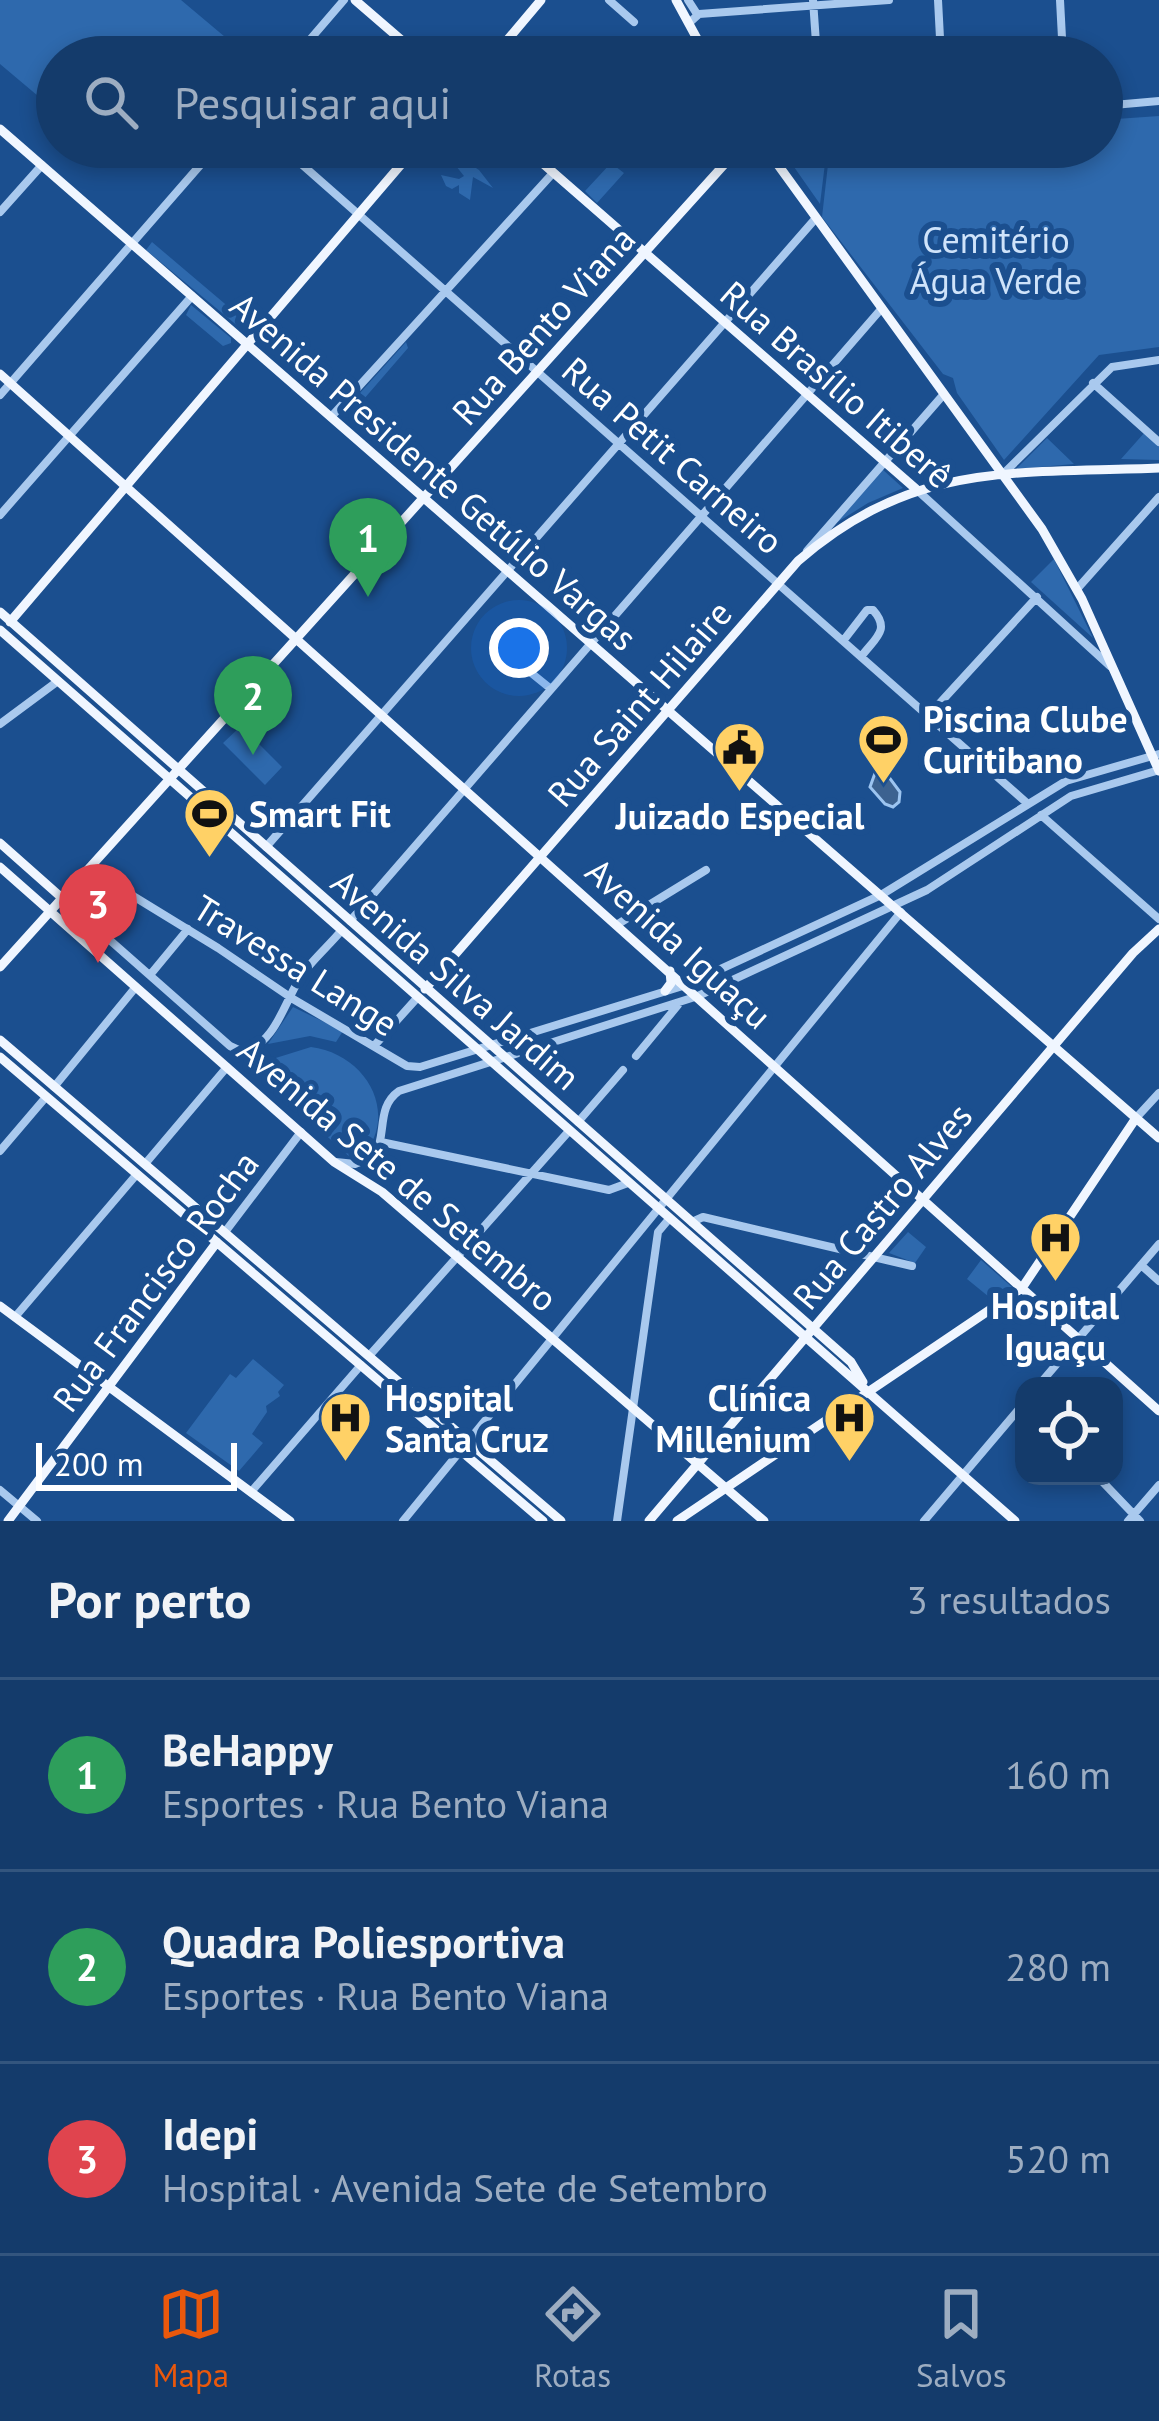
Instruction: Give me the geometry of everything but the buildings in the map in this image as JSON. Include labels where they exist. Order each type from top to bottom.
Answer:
[{"type":"main road","points":[[356,0],[397,36]]},
{"type":"main road","points":[[511,36],[541,0]]},
{"type":"main road","points":[[676,0],[695,36]]},
{"type":"main road","name":"Avenida Presidente Getúlio Vargas","points":[[0,129],[36,160]]},
{"type":"main road","name":"Avenida Presidente Getúlio Vargas","points":[[45,168],[1159,1138]]},
{"type":"main road","points":[[1,631],[398,168]]},
{"type":"main road","name":"Rua Brasílio Itiberê","points":[[548,168],[916,489]]},
{"type":"main road","name":"Rua Bento Viana","points":[[0,967],[721,168]]},
{"type":"main road","points":[[780,168],[1042,529],[1077,589],[1156,755],[1159,771]]},
{"type":"main road","name":"Avenida Iguaçu","points":[[0,374],[1159,1411]]},
{"type":"main road","points":[[799,561],[853,518],[916,489],[1002,475],[1159,468]]},
{"type":"main road","name":"Rua Saint Hilaire","points":[[417,998],[799,561]]},
{"type":"main road","name":"Avenida Silva Jardim","points":[[0,612],[692,1222],[809,1334]]},
{"type":"main road","name":"Avenida Silva Jardim","points":[[1,631],[628,1183],[654,1214],[669,1219],[809,1334],[851,1362],[869,1391],[1015,1521]]},
{"type":"main road","points":[[106,724],[109,708]]},
{"type":"main road","points":[[217,821],[246,830]]},
{"type":"main road","name":"Avenida Sete de Setembro","points":[[0,843],[62,898]]},
{"type":"main road","points":[[280,860],[284,880]]},
{"type":"main road","name":"Avenida Sete de Setembro","points":[[0,867],[334,1162],[382,1192],[764,1521]]},
{"type":"main road","name":"Rua Castro Alves","points":[[649,1521],[1159,929]]},
{"type":"main road","points":[[665,991],[671,982],[670,970]]},
{"type":"main road","points":[[0,1040],[104,1130],[182,1212],[221,1237]]},
{"type":"main road","points":[[0,1058],[83,1128],[173,1189],[436,1429],[561,1521]]},
{"type":"main road","points":[[28,1064],[29,1082]]},
{"type":"main road","points":[[520,1070],[523,1091]]},
{"type":"main road","points":[[677,1521],[1022,1288],[1136,1118]]},
{"type":"main road","points":[[83,1128],[104,1130]]},
{"type":"main road","points":[[173,1189],[182,1212]]},
{"type":"main road","name":"Rua Francisco Rocha","points":[[8,1521],[221,1237]]},
{"type":"main road","points":[[0,1306],[290,1520]]},
{"type":"main road","points":[[365,1361],[429,1407],[543,1521]]},
{"type":"main road","points":[[429,1407],[436,1429]]},
{"type":"street","points":[[313,36],[344,0]]},
{"type":"street","points":[[609,0],[634,22]]},
{"type":"street","points":[[688,0],[699,14]]},
{"type":"street","points":[[688,23],[699,14],[889,0]]},
{"type":"street","points":[[938,0],[940,36]]},
{"type":"street","points":[[1060,0],[1063,36]]},
{"type":"street","points":[[813,3],[815,36]]},
{"type":"street","points":[[1123,104],[1159,101]]},
{"type":"street","points":[[0,212],[39,168]]},
{"type":"street","points":[[0,395],[198,168]]},
{"type":"street","name":"Rua Petit Carneiro","points":[[306,168],[1028,804]]},
{"type":"street","points":[[332,416],[554,173]]},
{"type":"street","points":[[266,847],[817,218]]},
{"type":"street","points":[[0,515],[192,296]]},
{"type":"street","points":[[350,921],[882,308]]},
{"type":"street","points":[[1002,475],[1116,365],[1159,360]]},
{"type":"street","points":[[1093,383],[1159,442]]},
{"type":"street","name":"Rua Saint Hilaire","points":[[799,561],[944,394]]},
{"type":"street","name":"Rua Brasílio Itiberê","points":[[916,489],[1110,666]]},
{"type":"street","points":[[1077,589],[1159,497]]},
{"type":"street","points":[[928,716],[1037,597]]},
{"type":"street","points":[[843,641],[867,610],[873,610],[883,627],[861,657]]},
{"type":"street","points":[[514,659],[551,689]]},
{"type":"street","points":[[0,724],[58,681]]},
{"type":"street","points":[[475,1049],[686,985],[881,895],[1066,781],[1156,755]]},
{"type":"street","points":[[334,1162],[364,1163],[375,1156],[383,1114],[393,1095],[698,996],[897,909],[1083,791],[1159,771]]},
{"type":"street","points":[[1041,815],[1159,920]]},
{"type":"street","name":"Travessa Lange","points":[[89,868],[292,999],[413,1068],[475,1049]]},
{"type":"street","points":[[618,925],[706,870]]},
{"type":"street","name":"Avenida Sete de Setembro","points":[[62,898],[230,1046],[243,1052],[258,1047],[292,999]]},
{"type":"street","points":[[403,1521],[776,1066],[897,909]]},
{"type":"street","points":[[865,921],[876,933],[874,944]]},
{"type":"street","points":[[150,975],[188,929]]},
{"type":"street","points":[[292,999],[298,982],[341,931]]},
{"type":"street","points":[[54,1087],[135,988]]},
{"type":"street","name":"Rua Saint Hilaire","points":[[374,1046],[417,998]]},
{"type":"street","points":[[636,1056],[678,1004]]},
{"type":"street","points":[[14,1317],[226,1067]]},
{"type":"street","points":[[578,1122],[623,1070]]},
{"type":"street","points":[[1136,1118],[1159,1094]]},
{"type":"street","points":[[0,1150],[46,1096]]},
{"type":"street","points":[[250,1492],[569,1131]]},
{"type":"street","name":"Rua Francisco Rocha","points":[[221,1237],[301,1132]]},
{"type":"street","points":[[381,1142],[609,1190],[628,1183]]},
{"type":"street","points":[[617,1521],[658,1232],[654,1214]]},
{"type":"street","points":[[692,1222],[703,1216],[912,1266]]},
{"type":"street","points":[[658,1232],[669,1219]]},
{"type":"street","points":[[1046,1377],[1159,1244]]},
{"type":"street","points":[[1141,1265],[1159,1281]]},
{"type":"street","points":[[924,1521],[1015,1414]]},
{"type":"street","points":[[1105,1485],[1134,1519],[1159,1485]]},
{"type":"street","points":[[0,1490],[37,1521]]},
{"type":"green space","points":[[0,0],[181,0],[224,36],[36,36],[36,94],[0,64]]},
{"type":"green space","name":"Cemitério Água Verde","points":[[1159,116],[1159,347],[1099,355],[1004,460],[957,393],[953,378],[943,374],[822,217],[828,168],[1123,168],[1123,119]]},
{"type":"green space","points":[[458,168],[476,168],[493,188],[473,177],[470,200],[459,193],[459,185],[446,186],[441,175],[464,176]]},
{"type":"green space","points":[[606,168],[624,173],[597,203],[585,191]]},
{"type":"green space","points":[[795,168],[824,168],[820,204]]},
{"type":"green space","points":[[152,242],[244,320],[243,326],[146,250]]},
{"type":"green space","points":[[191,305],[231,338],[231,343],[223,346],[186,315]]},
{"type":"green space","points":[[406,342],[408,348],[353,407],[351,403]]},
{"type":"green space","points":[[1145,432],[1159,444],[1159,460],[1121,459]]},
{"type":"green space","points":[[1047,438],[1074,464],[1016,469]]},
{"type":"green space","points":[[882,469],[903,488],[836,523]]},
{"type":"green space","points":[[1054,559],[1093,638],[1031,582]]},
{"type":"green space","points":[[241,726],[282,767],[265,785],[223,743]]},
{"type":"green space","points":[[293,1007],[343,1031],[336,1042],[310,1036],[268,1044]]},
{"type":"green space","points":[[311,1047],[348,1061],[372,1090],[378,1125],[359,1160],[352,1159],[250,1066]]},
{"type":"green space","points":[[908,1232],[926,1247],[915,1263],[889,1253]]},
{"type":"green space","points":[[981,1260],[1013,1288],[994,1301],[967,1279]]},
{"type":"green space","points":[[253,1359],[284,1385],[252,1434],[263,1443],[239,1471],[186,1433],[230,1374],[236,1378]]},
{"type":"shaded area","name":"Piscina Clube Curitibano","points":[[886,763],[888,776],[900,792],[893,807],[870,787],[878,765]]},
{"type":"place","name":"BeHappy","points":[[368,597]]},
{"type":"place","name":"Quadra Poliesportiva","points":[[253,755]]},
{"type":"place","name":"Piscina Clube Curitibano","points":[[884,785]]},
{"type":"place","name":"Juizado Especial","points":[[740,793]]},
{"type":"place","name":"Smart Fit","points":[[210,859]]},
{"type":"place","name":"Idepi","points":[[98,963]]},
{"type":"place","name":"Hospital Iguaçu","points":[[1055,1283]]},
{"type":"place","name":"Hospital Santa Cruz","points":[[346,1464]]},
{"type":"place","name":"Clínica Millenium","points":[[850,1464]]}]
